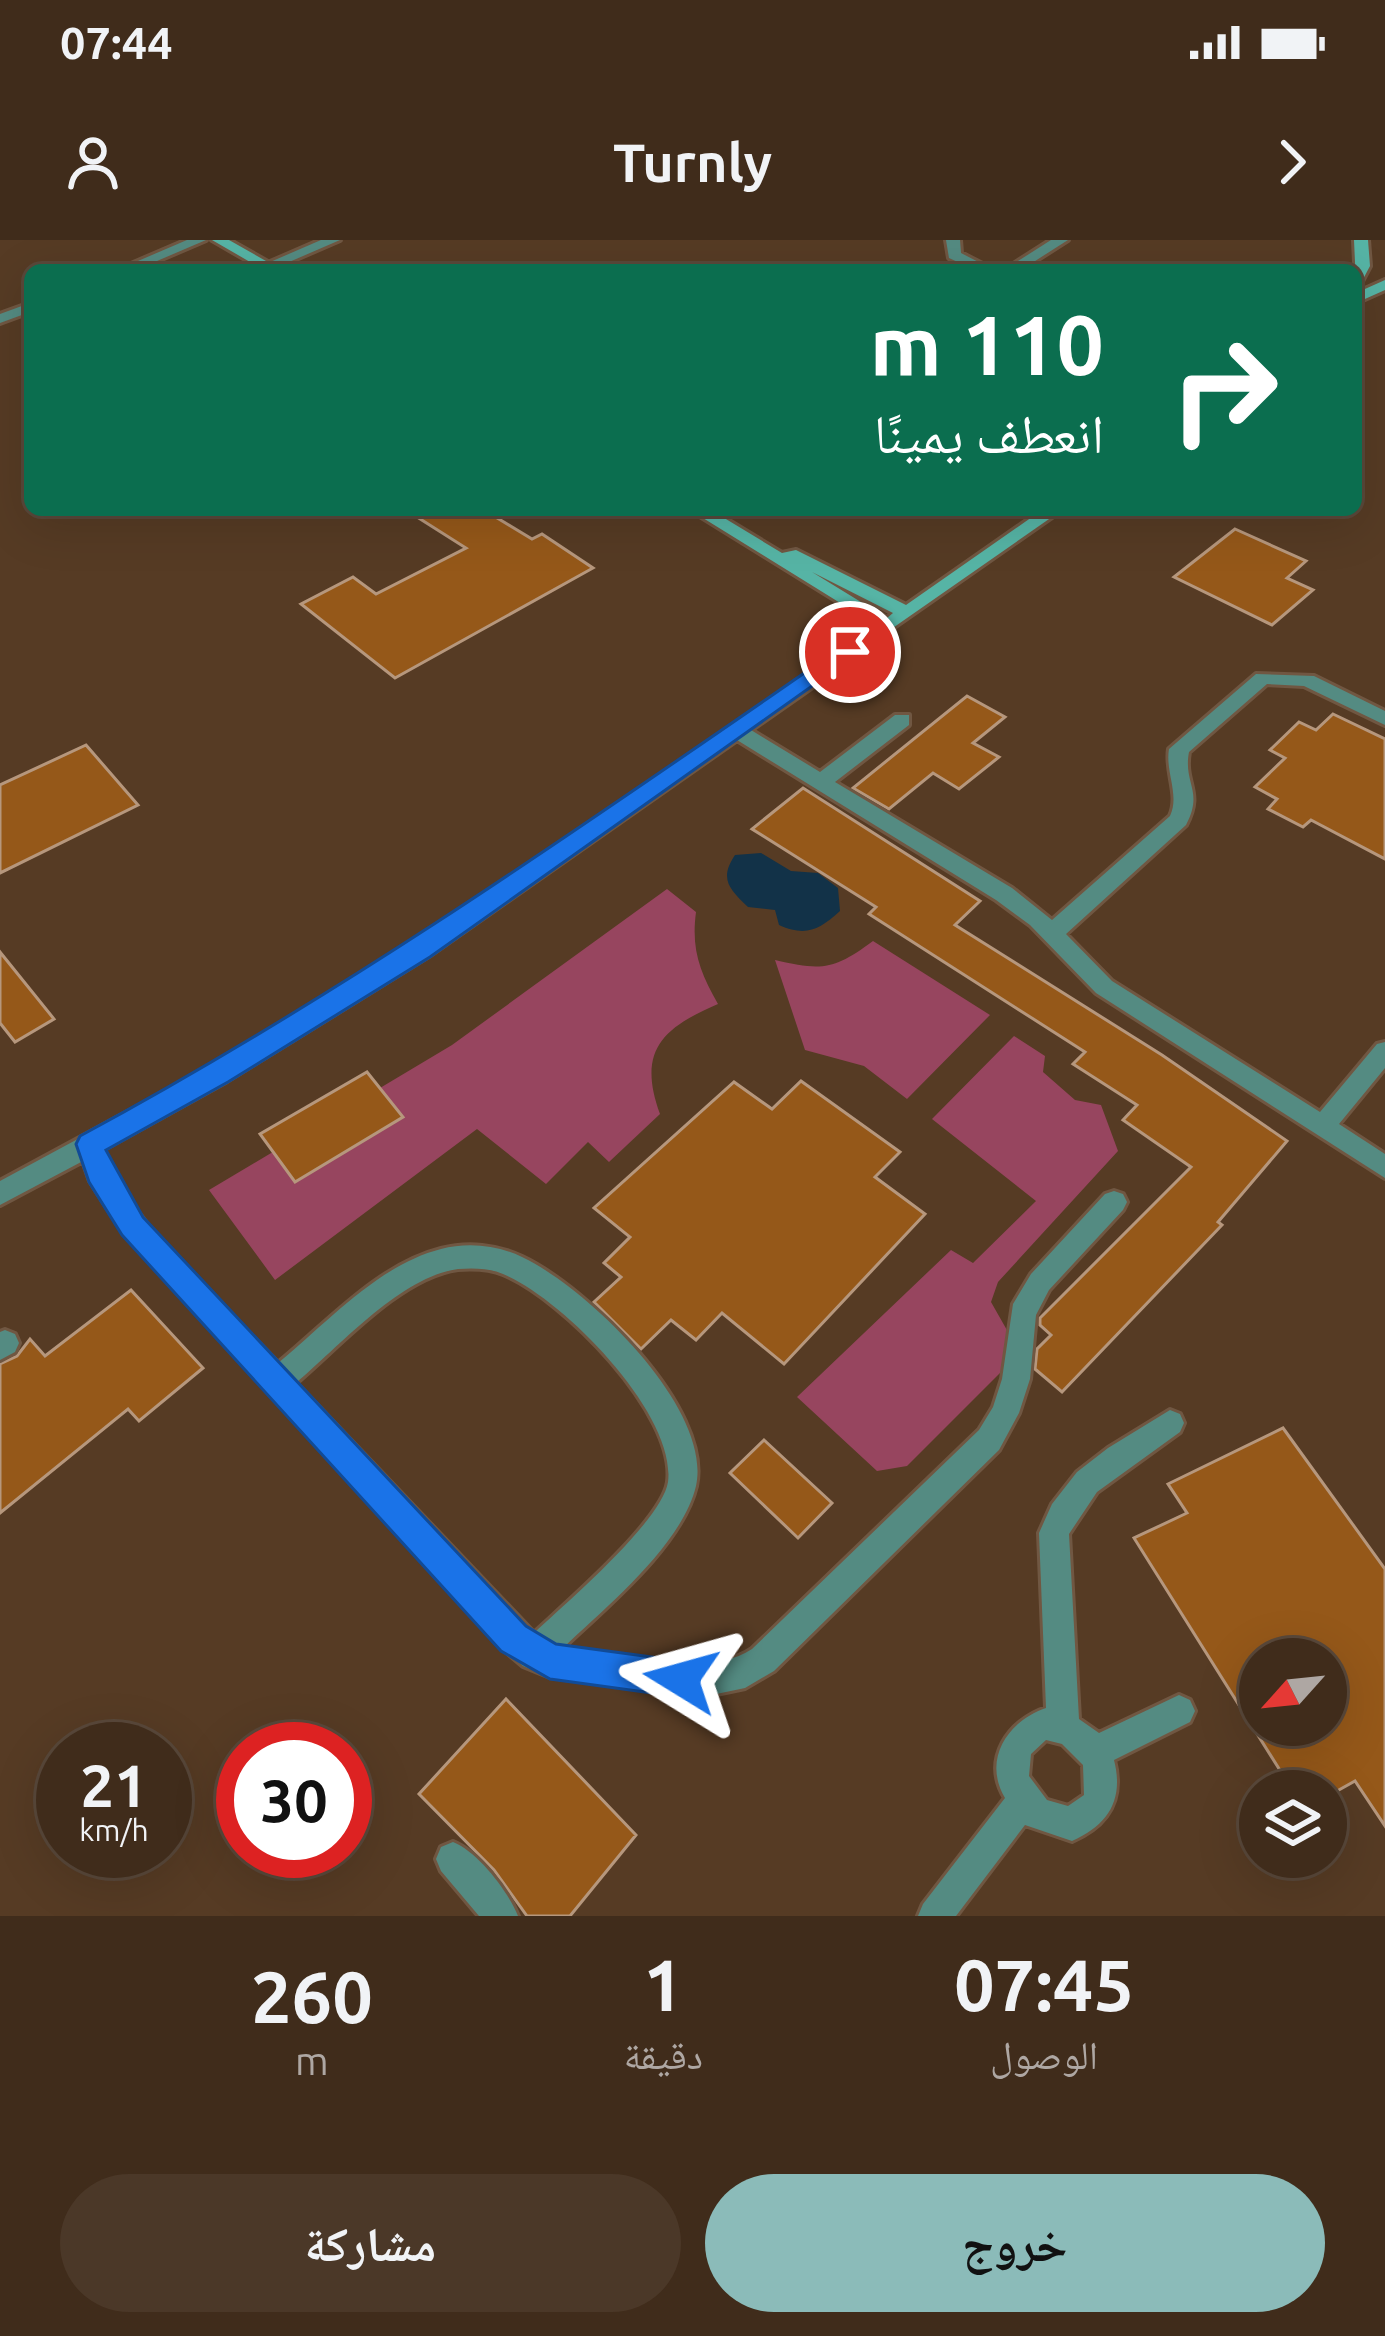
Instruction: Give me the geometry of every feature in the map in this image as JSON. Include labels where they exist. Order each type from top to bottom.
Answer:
[{"type":"street","points":[[139,264],[199,240]]},
{"type":"street","points":[[219,240],[264,264]]},
{"type":"street","points":[[281,264],[334,240]]},
{"type":"street","points":[[952,240],[954,255],[973,264]]},
{"type":"street","points":[[1019,264],[1047,243]]},
{"type":"street","points":[[710,516],[817,587],[897,619]]},
{"type":"street","points":[[0,1194],[218,1074],[421,950],[1045,516]]},
{"type":"street","points":[[1053,932],[1179,820],[1186,805],[1176,765],[1179,749],[1263,678],[1307,680],[1385,719]]},
{"type":"street","points":[[820,782],[902,720]]},
{"type":"street","points":[[737,730],[1004,894],[1053,932],[1065,952],[1104,987],[1385,1166]]},
{"type":"street","points":[[1322,1127],[1385,1051]]},
{"type":"street","points":[[90,1144],[99,1173],[133,1226],[534,1655],[702,1681],[745,1672],[763,1660],[988,1440],[1006,1413],[1016,1379],[1023,1313],[1040,1282],[1114,1202]]},
{"type":"street","points":[[277,1382],[411,1274],[464,1257],[516,1267],[622,1357],[670,1413],[682,1447],[682,1484],[669,1516],[534,1655]]},
{"type":"street","points":[[1063,1726],[1054,1533],[1064,1505],[1082,1484],[1170,1423]]},
{"type":"street","points":[[1096,1752],[1179,1711]]},
{"type":"street","points":[[1063,1726],[1096,1752],[1103,1789],[1087,1817],[1053,1822],[1023,1801],[1013,1782],[1016,1743],[1029,1730],[1063,1726]]},
{"type":"street","points":[[935,1916],[1023,1801]]},
{"type":"street","points":[[453,1858],[502,1916]]},
{"type":"shaded area","points":[[667,889],[696,912],[698,960],[718,1004],[682,1022],[659,1044],[651,1074],[660,1114],[609,1162],[588,1142],[546,1184],[477,1129],[275,1280],[209,1190],[452,1045]]},
{"type":"shaded area","points":[[873,941],[990,1015],[907,1099],[864,1066],[805,1050],[775,960],[827,966]]},
{"type":"shaded area","points":[[1014,1036],[1045,1056],[1043,1072],[1075,1100],[1101,1105],[1118,1151],[998,1282],[991,1302],[1016,1346],[1004,1369],[907,1466],[877,1471],[797,1397],[951,1250],[973,1263],[1036,1201],[932,1119]]},
{"type":"water","points":[[761,853],[791,871],[818,873],[838,888],[840,911],[819,927],[797,931],[779,925],[775,910],[748,907],[731,889],[728,871],[735,855]]},
{"type":"building","points":[[415,516],[494,516],[532,539],[542,534],[593,568],[395,678],[301,604],[353,577],[376,594],[466,548]]},
{"type":"building","points":[[1235,529],[1306,561],[1287,578],[1313,590],[1272,625],[1174,577]]},
{"type":"building","points":[[967,696],[1005,717],[973,743],[999,757],[959,789],[933,773],[889,809],[853,788]]},
{"type":"building","points":[[1333,714],[1385,739],[1385,859],[1311,820],[1303,827],[1268,809],[1277,799],[1255,787],[1285,758],[1270,750],[1299,722],[1316,730]]},
{"type":"building","points":[[86,745],[138,805],[0,873],[0,785]]},
{"type":"building","points":[[803,788],[980,901],[955,925],[1162,1055],[1287,1141],[1218,1222],[1222,1225],[1062,1392],[1035,1369],[1037,1349],[1051,1335],[1040,1325],[1040,1318],[1191,1167],[1123,1120],[1137,1105],[1073,1064],[1085,1052],[869,914],[876,907],[752,829]]},
{"type":"building","points":[[0,952],[54,1019],[15,1042],[0,1023]]},
{"type":"building","points":[[367,1072],[403,1117],[295,1182],[260,1134]]},
{"type":"building","points":[[801,1081],[900,1152],[875,1177],[925,1214],[784,1364],[722,1313],[696,1340],[671,1320],[641,1349],[594,1302],[621,1277],[604,1263],[630,1237],[594,1208],[734,1082],[772,1109]]},
{"type":"building","points":[[131,1290],[203,1368],[139,1421],[128,1409],[0,1513],[0,1364],[17,1356],[30,1339],[45,1356]]},
{"type":"building","points":[[1283,1428],[1385,1569],[1385,1826],[1355,1781],[1347,1785],[1347,1770],[1280,1770],[1265,1746],[1347,1746],[1347,1638],[1239,1638],[1239,1705],[1134,1538],[1187,1513],[1168,1484]]},
{"type":"building","points":[[764,1440],[832,1503],[798,1538],[730,1473]]},
{"type":"building","points":[[506,1699],[636,1835],[570,1916],[527,1916],[494,1870],[419,1794]]},
{"type":"route","points":[[681,1679],[550,1661],[514,1638],[133,1226],[99,1173],[90,1144],[218,1074],[421,950],[850,652]]}]
